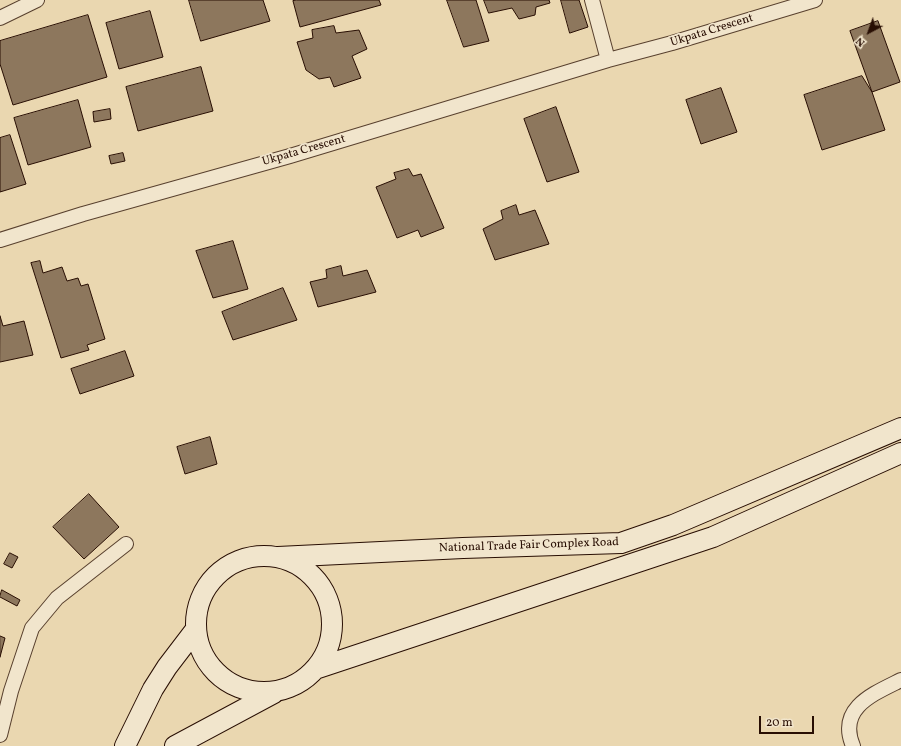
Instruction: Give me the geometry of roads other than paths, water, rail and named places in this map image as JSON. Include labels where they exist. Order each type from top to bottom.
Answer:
[{"type":"main road","name":"National Trade Fair Complex Road","points":[[278,557],[462,548],[621,543],[673,525],[901,428]]},
{"type":"main road","name":"National Trade Fair Complex Road","points":[[318,668],[713,536],[901,453]]},
{"type":"main road","points":[[254,557],[278,557],[294,563],[309,572],[321,586],[329,601],[333,618],[332,636],[327,653],[318,668],[306,679],[291,688],[275,692],[256,692],[238,688],[221,678],[208,664],[202,653],[196,629],[197,611],[203,594],[213,579],[226,567],[242,559],[254,557]]},
{"type":"main road","points":[[125,746],[153,689],[167,667],[196,629]]},
{"type":"main road","points":[[176,746],[275,692]]},
{"type":"street","points":[[0,18],[37,0]]},
{"type":"street","points":[[592,0],[608,60]]},
{"type":"street","name":"Ukpata Crescent","points":[[0,240],[83,214],[290,156],[608,60],[672,43],[815,0]]},
{"type":"street","points":[[0,735],[11,691],[32,628],[57,598],[126,544]]},
{"type":"street","points":[[853,746],[849,736],[851,714],[865,698],[901,680]]}]
